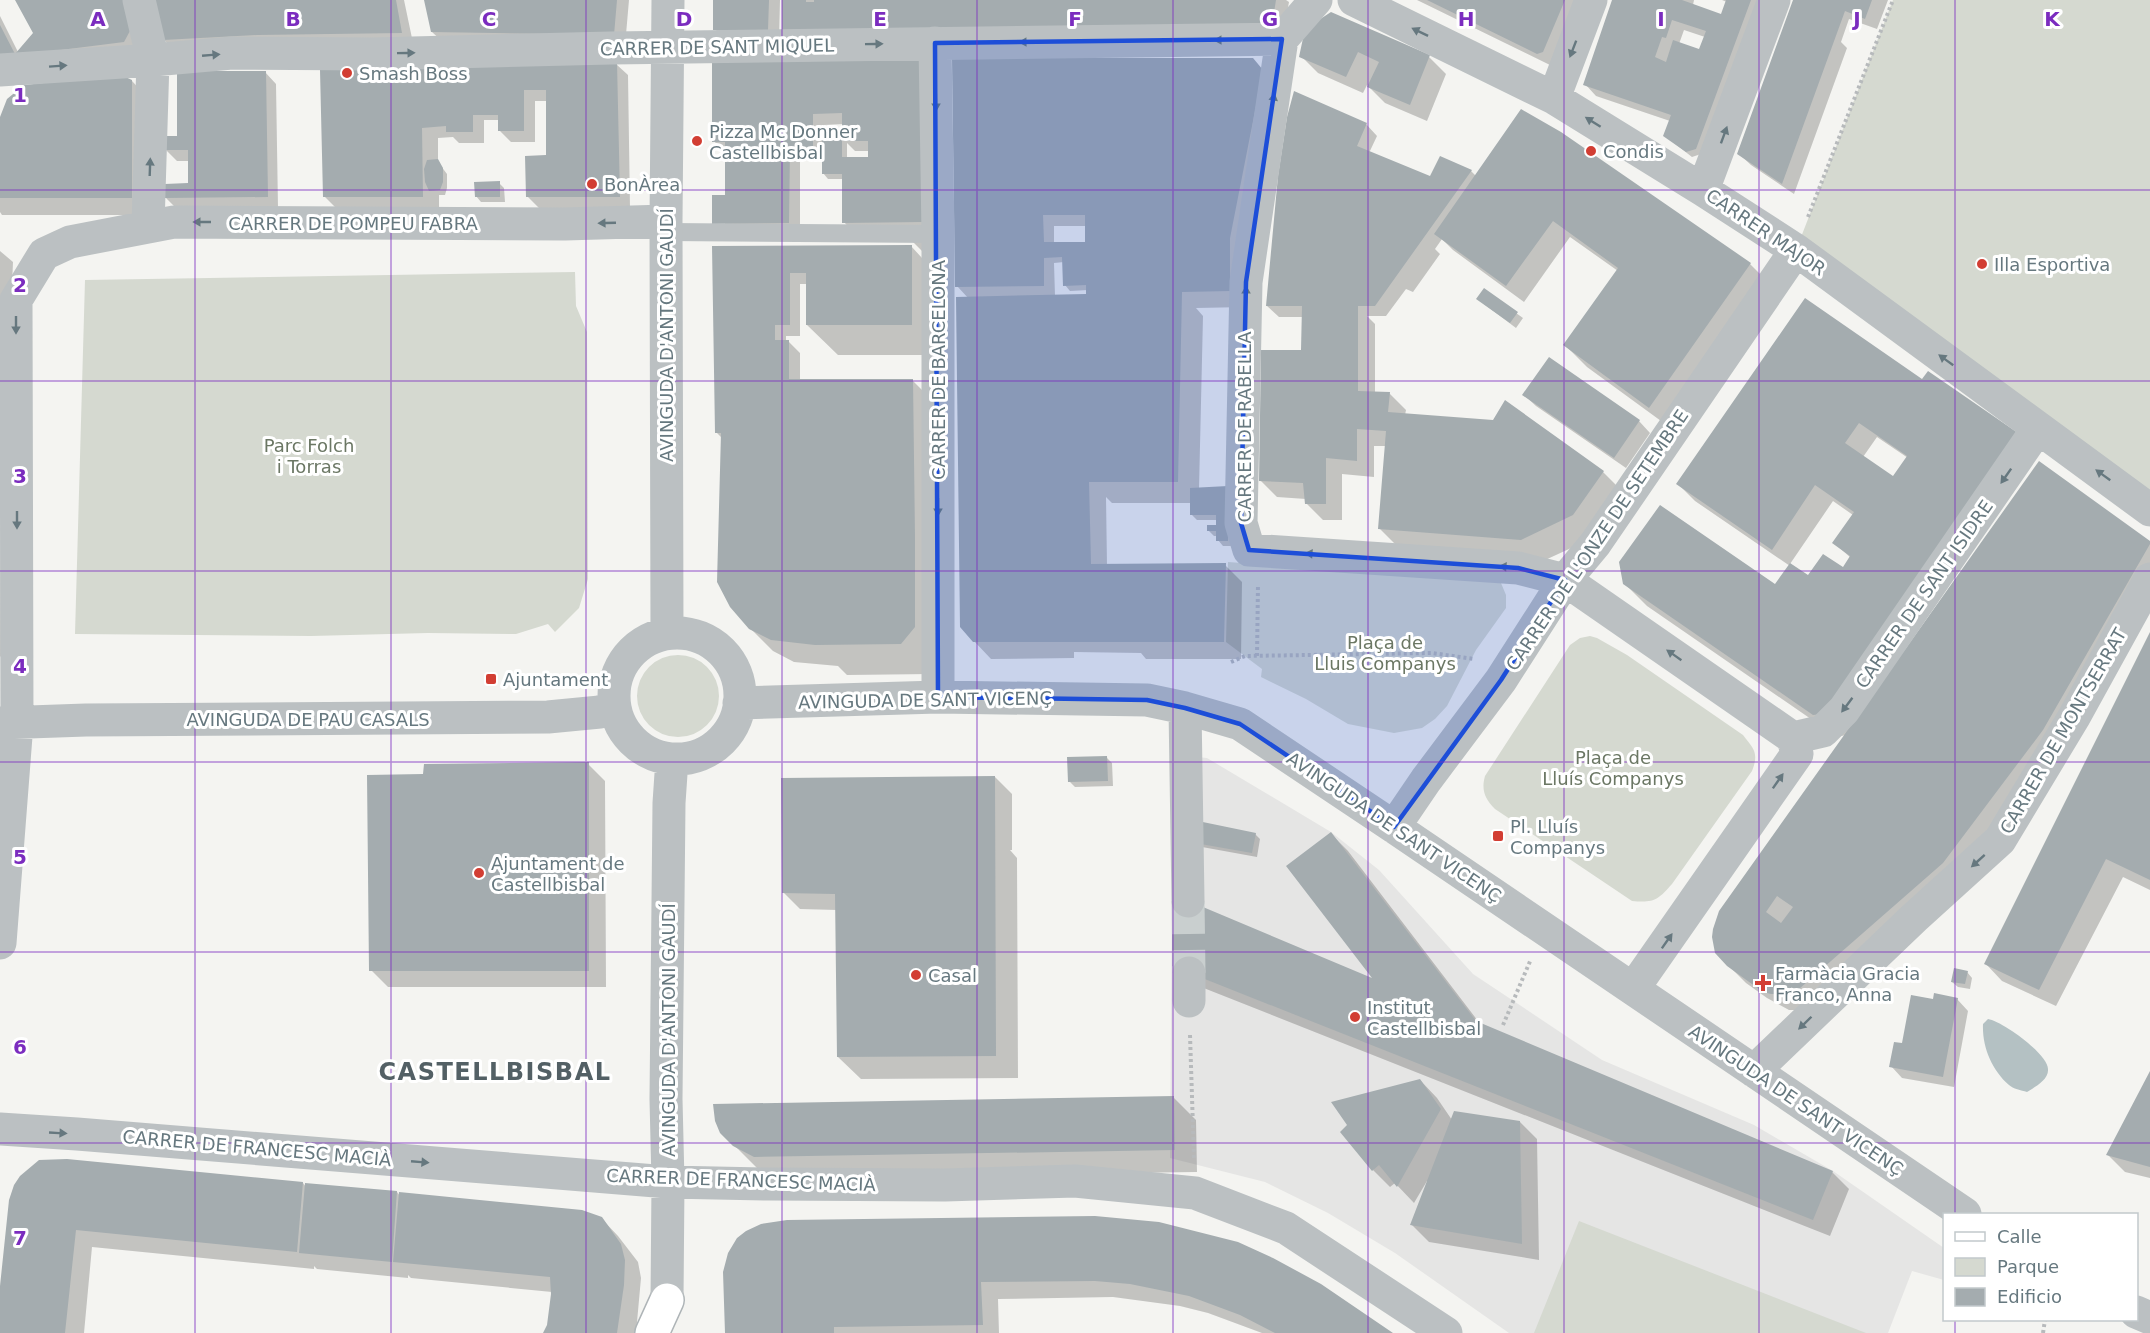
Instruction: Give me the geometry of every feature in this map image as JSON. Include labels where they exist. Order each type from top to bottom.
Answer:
[{"type":"street","points":[[139,0],[153,60],[148,226]]},
{"type":"street","name":"AVINGUDA D'ANTONI GAUDÍ","points":[[667,633],[668,0]]},
{"type":"street","points":[[1282,39],[1316,0]]},
{"type":"street","name":"CARRER MAJOR","points":[[1354,0],[1554,98],[1703,190],[1796,250],[2150,510]]},
{"type":"street","points":[[1554,98],[1591,0]]},
{"type":"street","points":[[1703,190],[1774,0]]},
{"type":"street","name":"CARRER DE SANT MIQUEL","points":[[0,70],[232,53],[373,54],[668,47],[1282,39]]},
{"type":"street","name":"CARRER DE RABELLA","points":[[1259,550],[1249,550],[1241,523],[1246,282],[1282,39]]},
{"type":"street","name":"CARRER DE BARCELONA","points":[[935,44],[938,234],[938,697]]},
{"type":"street","name":"CARRER DE POMPEU FABRA","points":[[8,723],[16,300],[44,254],[70,242],[174,222],[666,226]]},
{"type":"street","name":"CARRER DE L'ONZE DE SETEMBRE","points":[[1394,827],[1501,680],[1565,580],[1595,544],[1796,250]]},
{"type":"street","name":"CARRER DE SANT ISIDRE","points":[[1793,738],[1823,731],[1844,710],[2038,428]]},
{"type":"street","points":[[1259,550],[1518,568],[1565,580],[1793,738],[1797,754],[1633,989]]},
{"type":"street","name":"CARRER DE MONTSERRAT","points":[[1754,1071],[1914,918],[2000,840],[2074,717],[2150,579]]},
{"type":"street","points":[[667,633],[687,633],[705,639],[720,650],[732,666],[739,684],[739,703],[734,722],[724,738],[709,751],[691,758],[672,759],[651,754],[634,743],[621,726],[614,706],[614,686],[620,667],[632,651],[648,639],[667,633]]},
{"type":"street","name":"AVINGUDA DE SANT VICENÇ","points":[[739,703],[938,697],[1147,700],[1240,724],[1962,1213]]},
{"type":"street","name":"AVINGUDA DE PAU CASALS","points":[[8,723],[86,720],[549,717],[600,712],[614,706]]},
{"type":"street","points":[[1185,708],[1188,901]]},
{"type":"street","points":[[0,943],[8,723]]},
{"type":"street","name":"AVINGUDA D'ANTONI GAUDÍ","points":[[667,1300],[668,815],[672,759]]},
{"type":"street","name":"CARRER DE FRANCESC MACIÀ","points":[[0,1129],[668,1182],[945,1185],[1076,1181],[1195,1193],[1286,1228],[1446,1333]]},
{"type":"street","points":[[652,1333],[667,1300]]},
{"type":"street","points":[[657,1333],[667,1300]]},
{"type":"street","points":[[667,1300],[677,1333]]},
{"type":"lane","points":[[666,226],[938,234]]},
{"type":"path","points":[[1796,250],[1893,0]]},
{"type":"path","points":[[1257,656],[1259,550]]},
{"type":"path","points":[[1231,662],[1245,656],[1432,653],[1479,661]]},
{"type":"path","points":[[1503,1025],[1532,958]]},
{"type":"path","points":[[1189,987],[1195,1193]]},
{"type":"highlighted area","points":[[1282,39],[1246,282],[1241,523],[1249,550],[1518,568],[1565,580],[1501,680],[1394,827],[1240,724],[1185,708],[1147,700],[938,697],[935,43]]},
{"type":"shaded area","name":"Institut Castellbisbal","points":[[1173,755],[1207,758],[1331,832],[1379,870],[1473,974],[1602,1060],[1754,1125],[1833,1171],[1943,1247],[1943,1280],[1912,1271],[1888,1333],[1509,1333],[1395,1253],[1328,1213],[1265,1182],[1170,1158]]},
{"type":"shaded area","points":[[1988,1019],[2013,1032],[2041,1055],[2048,1073],[2041,1083],[2027,1092],[2013,1088],[2003,1079],[1989,1058],[1984,1041],[1983,1024]]},
{"type":"green space","name":"Illa Esportiva","points":[[1893,0],[2150,0],[2150,510],[1796,250]]},
{"type":"green space","name":"Parc Folch i Torras","points":[[575,272],[576,306],[587,332],[588,579],[579,608],[555,632],[548,624],[516,634],[428,633],[311,636],[75,634],[85,280]]},
{"type":"green space","name":"Plaça de Lluis Companys","points":[[1228,562],[1495,581],[1501,583],[1506,595],[1506,608],[1476,650],[1447,706],[1435,719],[1422,728],[1394,733],[1348,724],[1306,699],[1261,677],[1262,669],[1226,642]]},
{"type":"green space","name":"Plaça de Lluís Companys","points":[[1590,636],[1627,655],[1743,735],[1755,755],[1752,771],[1672,884],[1663,894],[1651,901],[1632,901],[1495,809],[1486,798],[1484,790],[1485,776],[1570,645],[1580,638]]},
{"type":"green space","points":[[678,655],[694,658],[707,667],[716,680],[719,696],[716,712],[707,725],[694,734],[678,737],[662,734],[649,725],[640,712],[637,696],[640,680],[649,667],[662,658]]},
{"type":"green space","points":[[1579,1221],[1866,1333],[1534,1333]]},
{"type":"building","points":[[15,0],[126,0],[131,29],[124,42],[13,56],[0,55],[0,25],[15,54],[33,33]]},
{"type":"building","points":[[154,0],[396,0],[402,33],[257,35],[163,40]]},
{"type":"building","points":[[424,0],[617,0],[614,35],[431,32]]},
{"type":"building","points":[[713,0],[769,0],[768,30],[713,30]]},
{"type":"building","points":[[782,0],[814,2],[814,0],[1276,0],[1272,25],[782,30]]},
{"type":"building","points":[[1427,0],[1565,0],[1543,52],[1537,54]]},
{"type":"building","points":[[1612,0],[1682,0],[1721,14],[1726,0],[1751,0],[1696,149],[1686,152],[1663,136],[1671,115],[1583,85]],"holes":[[[1672,20],[1706,31],[1699,49],[1673,40],[1666,62],[1655,57],[1662,37],[1666,38]]]},
{"type":"building","points":[[1793,0],[1872,0],[1865,19],[1845,11],[1782,184],[1737,154]]},
{"type":"building","points":[[1331,12],[1430,55],[1410,105],[1367,87],[1379,62],[1358,52],[1346,77],[1299,57],[1305,29]]},
{"type":"building","points":[[952,58],[1253,58],[1263,70],[1230,238],[1230,291],[1182,292],[1178,482],[1089,482],[1091,564],[1226,563],[1224,642],[973,642],[960,627],[956,297],[1086,294],[1086,285],[1063,286],[1062,257],[1044,258],[1044,286],[955,287]],"holes":[[[1043,215],[1085,215],[1085,242],[1044,242]]]},
{"type":"building","points":[[921,60],[923,222],[842,223],[842,174],[822,174],[822,128],[842,127],[842,113],[813,114],[813,148],[790,148],[789,223],[712,224],[712,195],[725,195],[725,142],[712,142],[712,62]],"holes":[[[842,141],[868,141],[868,157],[842,157]]]},
{"type":"building","points":[[617,62],[620,197],[526,197],[525,156],[546,155],[546,90],[524,90],[524,131],[498,131],[498,115],[473,115],[473,132],[446,132],[446,126],[422,128],[423,197],[323,197],[320,70]]},
{"type":"building","points":[[189,71],[266,71],[268,197],[164,198],[165,184],[188,183],[188,150],[165,150],[164,136],[177,136],[177,74]]},
{"type":"building","points":[[121,75],[132,80],[132,198],[0,198],[0,117],[7,99],[24,85]]},
{"type":"building","points":[[1294,91],[1367,123],[1357,146],[1430,176],[1440,156],[1472,170],[1375,306],[1358,306],[1358,391],[1390,392],[1388,412],[1493,420],[1505,400],[1604,471],[1573,515],[1521,540],[1378,529],[1386,431],[1357,429],[1357,461],[1326,458],[1326,504],[1305,504],[1303,483],[1259,481],[1261,350],[1301,350],[1302,306],[1266,306],[1278,176],[1287,117]]},
{"type":"building","points":[[1521,109],[1561,132],[1751,263],[1649,408],[1563,345],[1618,268],[1553,221],[1506,286],[1434,234]]},
{"type":"building","points":[[438,159],[443,168],[443,182],[440,190],[429,191],[425,182],[424,169],[427,160]]},
{"type":"building","points":[[500,181],[500,197],[475,197],[474,182]]},
{"type":"building","points":[[912,245],[912,325],[806,325],[806,273],[790,273],[790,325],[775,325],[775,340],[789,340],[789,379],[913,379],[915,627],[901,644],[815,645],[771,640],[749,629],[730,607],[717,582],[721,433],[715,433],[712,246]]},
{"type":"building","points":[[1484,288],[1518,312],[1510,323],[1476,299]]},
{"type":"building","points":[[1805,298],[1922,379],[1928,371],[2018,433],[1822,714],[1813,715],[1623,584],[1619,562],[1660,505],[1775,584],[1790,563],[1808,575],[1823,554],[1843,567],[1850,556],[1832,543],[1854,512],[1815,485],[1772,550],[1676,484]],"holes":[[[1859,423],[1907,456],[1893,476],[1845,443]]]},
{"type":"building","points":[[1549,357],[1640,420],[1614,458],[1522,395]]},
{"type":"building","points":[[2039,461],[2150,541],[2043,730],[1943,863],[1799,989],[1783,994],[1763,992],[1727,966],[1715,953],[1712,937],[1719,911]],"holes":[[[1777,896],[1793,907],[1781,923],[1766,912]]]},
{"type":"building","points":[[1228,486],[1228,541],[1216,541],[1216,531],[1207,531],[1207,525],[1216,525],[1216,515],[1190,515],[1190,488]]},
{"type":"building","points":[[2150,632],[2150,880],[2106,859],[2039,990],[1984,964]]},
{"type":"building","points":[[1107,756],[1108,781],[1068,782],[1067,757]]},
{"type":"building","name":"Ajuntament de Castellbisbal","points":[[589,762],[589,971],[369,971],[367,775],[423,774],[424,764]]},
{"type":"building","name":"Casal","points":[[995,776],[996,1056],[837,1057],[835,894],[782,893],[781,778]]},
{"type":"building","points":[[1193,820],[1256,833],[1252,853],[1195,843]]},
{"type":"building","points":[[1331,832],[1476,1021],[1833,1171],[1813,1220],[1172,966],[1172,894],[1372,978],[1286,866]]},
{"type":"building","points":[[1954,968],[1968,971],[1965,984],[1951,982]]},
{"type":"building","points":[[1934,993],[1958,998],[1943,1077],[1889,1067],[1894,1042],[1902,1043],[1911,995],[1933,999]]},
{"type":"building","points":[[2150,1071],[2150,1167],[2106,1155]]},
{"type":"building","points":[[1420,1079],[1441,1109],[1397,1187],[1379,1165],[1372,1171],[1340,1132],[1347,1125],[1331,1102]]},
{"type":"building","points":[[1174,1096],[1175,1150],[754,1157],[733,1146],[720,1133],[715,1121],[713,1104]]},
{"type":"building","points":[[1454,1111],[1520,1121],[1522,1244],[1410,1225]]},
{"type":"building","points":[[67,1159],[303,1182],[297,1252],[76,1230],[65,1333],[0,1333],[0,1286],[9,1200],[14,1185],[20,1176],[39,1160]]},
{"type":"building","points":[[305,1183],[397,1191],[392,1262],[299,1253]]},
{"type":"building","points":[[399,1192],[582,1210],[602,1217],[621,1244],[625,1260],[617,1333],[543,1333],[547,1325],[551,1294],[550,1277],[393,1262]]},
{"type":"building","points":[[1095,1216],[1159,1222],[1238,1242],[1321,1284],[1393,1333],[1275,1333],[1240,1315],[1189,1296],[1130,1284],[1095,1281],[981,1282],[983,1325],[834,1327],[834,1333],[725,1333],[723,1272],[728,1253],[737,1238],[761,1224],[787,1220]]},
{"type":"tunnel","points":[[1188,901],[1189,973]]},
{"type":"place","name":"Smash Boss","points":[[347,73]]},
{"type":"place","name":"Pizza Mc Donner Castellbisbal","points":[[697,141]]},
{"type":"place","name":"Condis","points":[[1591,151]]},
{"type":"place","name":"BonÀrea","points":[[592,184]]},
{"type":"place","name":"Illa Esportiva","points":[[1982,264]]},
{"type":"place","name":"Ajuntament","points":[[491,679]]},
{"type":"place","name":"Pl. Lluís Companys","points":[[1498,836]]},
{"type":"place","name":"Ajuntament de Castellbisbal","points":[[479,873]]},
{"type":"place","name":"Casal","points":[[916,975]]},
{"type":"place","name":"Farmàcia Gracia Franco, Anna","points":[[1763,983]]},
{"type":"place","name":"Institut Castellbisbal","points":[[1355,1017]]},
{"type":"district","name":"CASTELLBISBAL","points":[[495,1072]]}]
